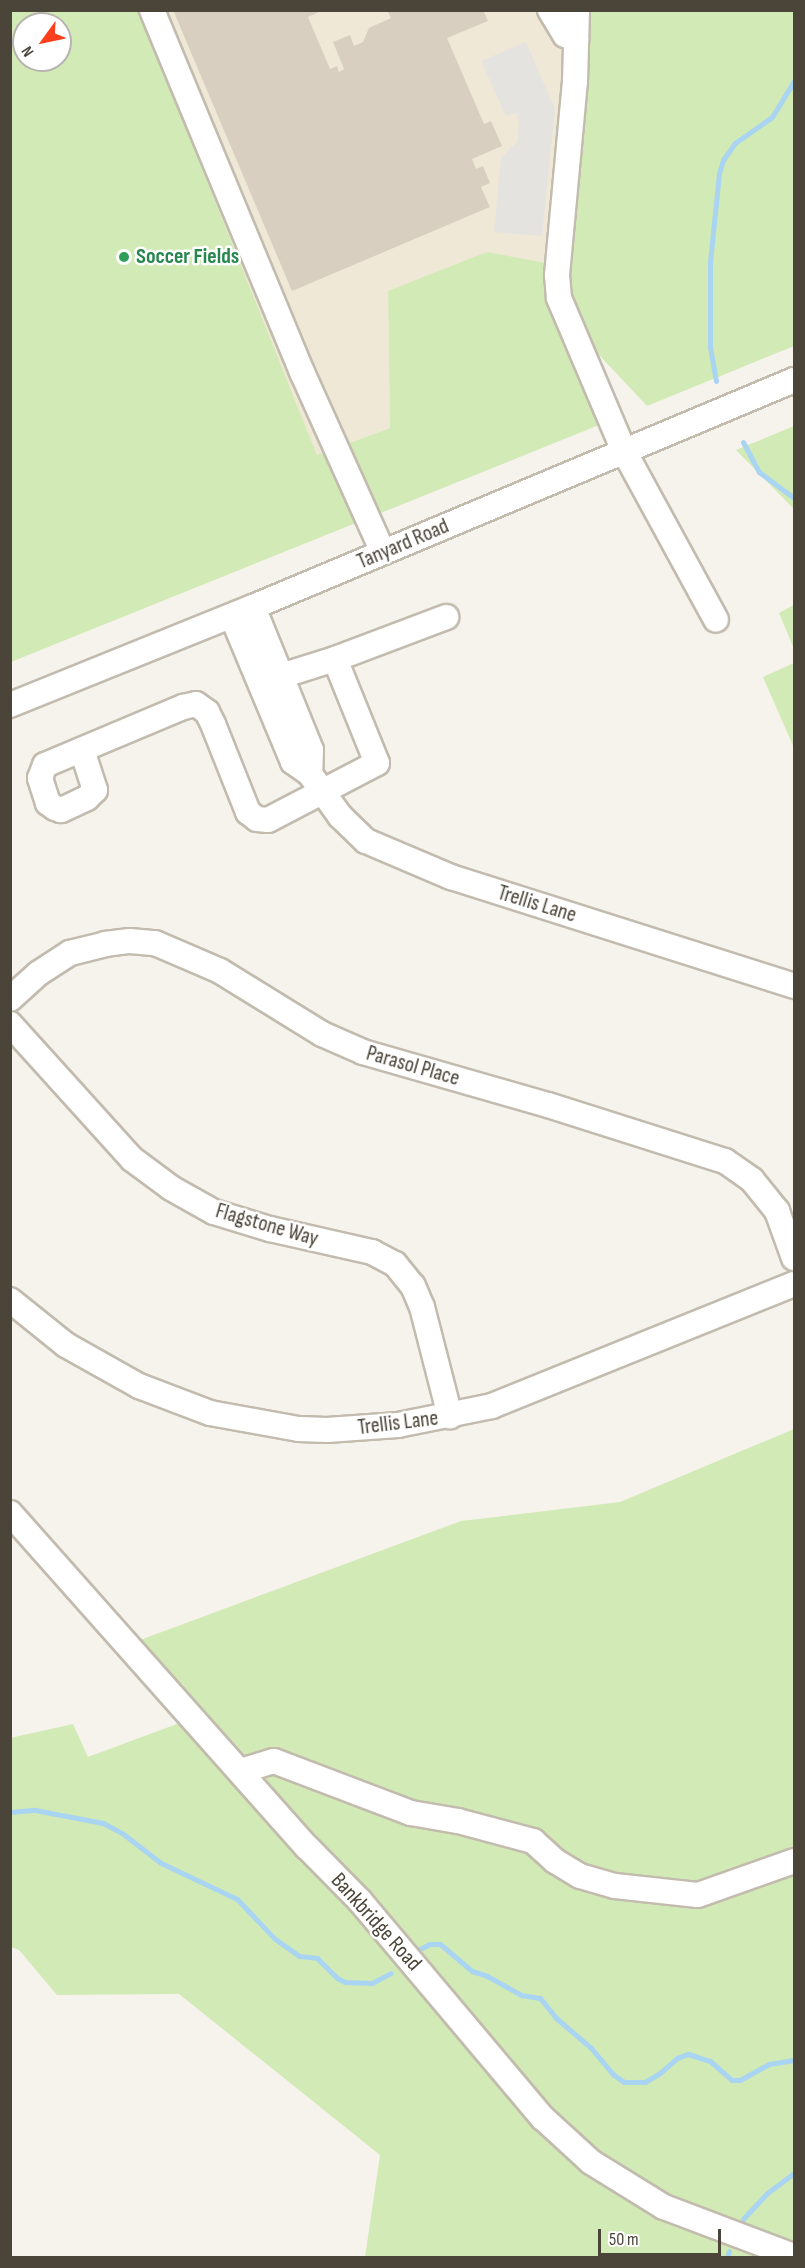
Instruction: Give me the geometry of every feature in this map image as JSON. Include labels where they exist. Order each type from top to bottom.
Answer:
[{"type":"street","points":[[152,10],[302,372],[382,552]]},
{"type":"street","points":[[550,10],[565,35],[576,39]]},
{"type":"street","points":[[577,10],[574,91],[557,275],[559,298],[624,451],[716,620]]},
{"type":"street","name":"Tanyard Road","points":[[10,705],[242,611],[795,380]]},
{"type":"street","points":[[242,611],[281,676],[311,750],[316,782]]},
{"type":"street","name":"Trellis Lane","points":[[242,611],[293,762],[316,782],[340,816],[366,841],[451,877],[795,986]]},
{"type":"street","points":[[281,676],[335,659],[446,617]]},
{"type":"street","points":[[82,750],[183,706],[196,704],[207,712],[248,812],[257,819],[268,820],[286,813],[316,782],[377,763],[335,659]]},
{"type":"street","name":"Parasol Place","points":[[10,999],[39,972],[70,953],[105,944],[130,941],[155,943],[220,971],[322,1034],[363,1052],[548,1105],[725,1161],[752,1180],[777,1211],[795,1258]]},
{"type":"street","name":"Flagstone Way","points":[[10,1024],[132,1159],[171,1188],[214,1212],[270,1229],[372,1252],[395,1264],[413,1286],[422,1307],[450,1416]]},
{"type":"street","name":"Trellis Lane","points":[[10,1300],[66,1345],[139,1386],[210,1413],[299,1429],[327,1430],[398,1425],[492,1406],[795,1284]]},
{"type":"street","name":"Bankbridge Road","points":[[10,1513],[307,1847],[360,1901],[530,2106],[604,2171],[664,2207],[795,2256]]},
{"type":"street","points":[[241,1771],[274,1761],[411,1813],[458,1821],[533,1841],[555,1861],[580,1876],[615,1886],[698,1895],[795,1862]]},
{"type":"shaded area","points":[[139,11],[588,11],[567,267],[388,291],[390,428],[317,455]]},
{"type":"shaded area","points":[[526,42],[555,109],[542,236],[494,232],[501,158],[518,141],[519,122],[516,113],[506,116],[481,61]]},
{"type":"green space","points":[[11,11],[139,11],[317,455],[390,428],[388,291],[487,252],[567,267],[588,11],[794,11],[794,346],[647,406],[570,324],[609,421],[11,662]]},
{"type":"green space","points":[[794,426],[794,509],[736,450]]},
{"type":"green space","points":[[794,605],[794,649],[779,613]]},
{"type":"green space","points":[[794,663],[794,748],[763,677]]},
{"type":"green space","points":[[794,1429],[794,2257],[365,2257],[380,2155],[179,1994],[57,1995],[19,1950],[11,1947],[10,1738],[73,1724],[88,1757],[185,1721],[124,1646],[461,1521],[620,1502]]},
{"type":"building","points":[[173,10],[323,10],[308,17],[330,69],[337,66],[339,72],[344,69],[333,42],[350,35],[354,46],[363,42],[369,28],[391,18],[387,10],[483,10],[488,21],[447,38],[484,124],[491,121],[502,146],[472,159],[476,169],[483,166],[490,183],[481,187],[490,207],[292,291]]},
{"type":"waterway","points":[[716,381],[710,347],[710,262],[719,173],[723,160],[735,143],[772,117],[794,81]]},
{"type":"waterway","points":[[743,442],[759,472],[794,498]]},
{"type":"waterway","points":[[10,1812],[35,1810],[103,1823],[122,1833],[161,1863],[237,1899],[275,1939],[299,1956],[317,1958],[337,1978],[345,1982],[372,1983],[391,1973]]},
{"type":"waterway","points":[[418,1950],[430,1944],[440,1944],[472,1971],[487,1976],[521,1995],[540,1998],[556,2018],[591,2048],[614,2075],[624,2082],[645,2082],[677,2058],[688,2054],[710,2061],[732,2080],[740,2080],[769,2064],[794,2060]]},
{"type":"waterway","points":[[743,2219],[766,2194],[794,2173]]},
{"type":"waterway","points":[[727,2258],[729,2251]]},
{"type":"place","name":"Soccer Fields","points":[[124,257]]}]
